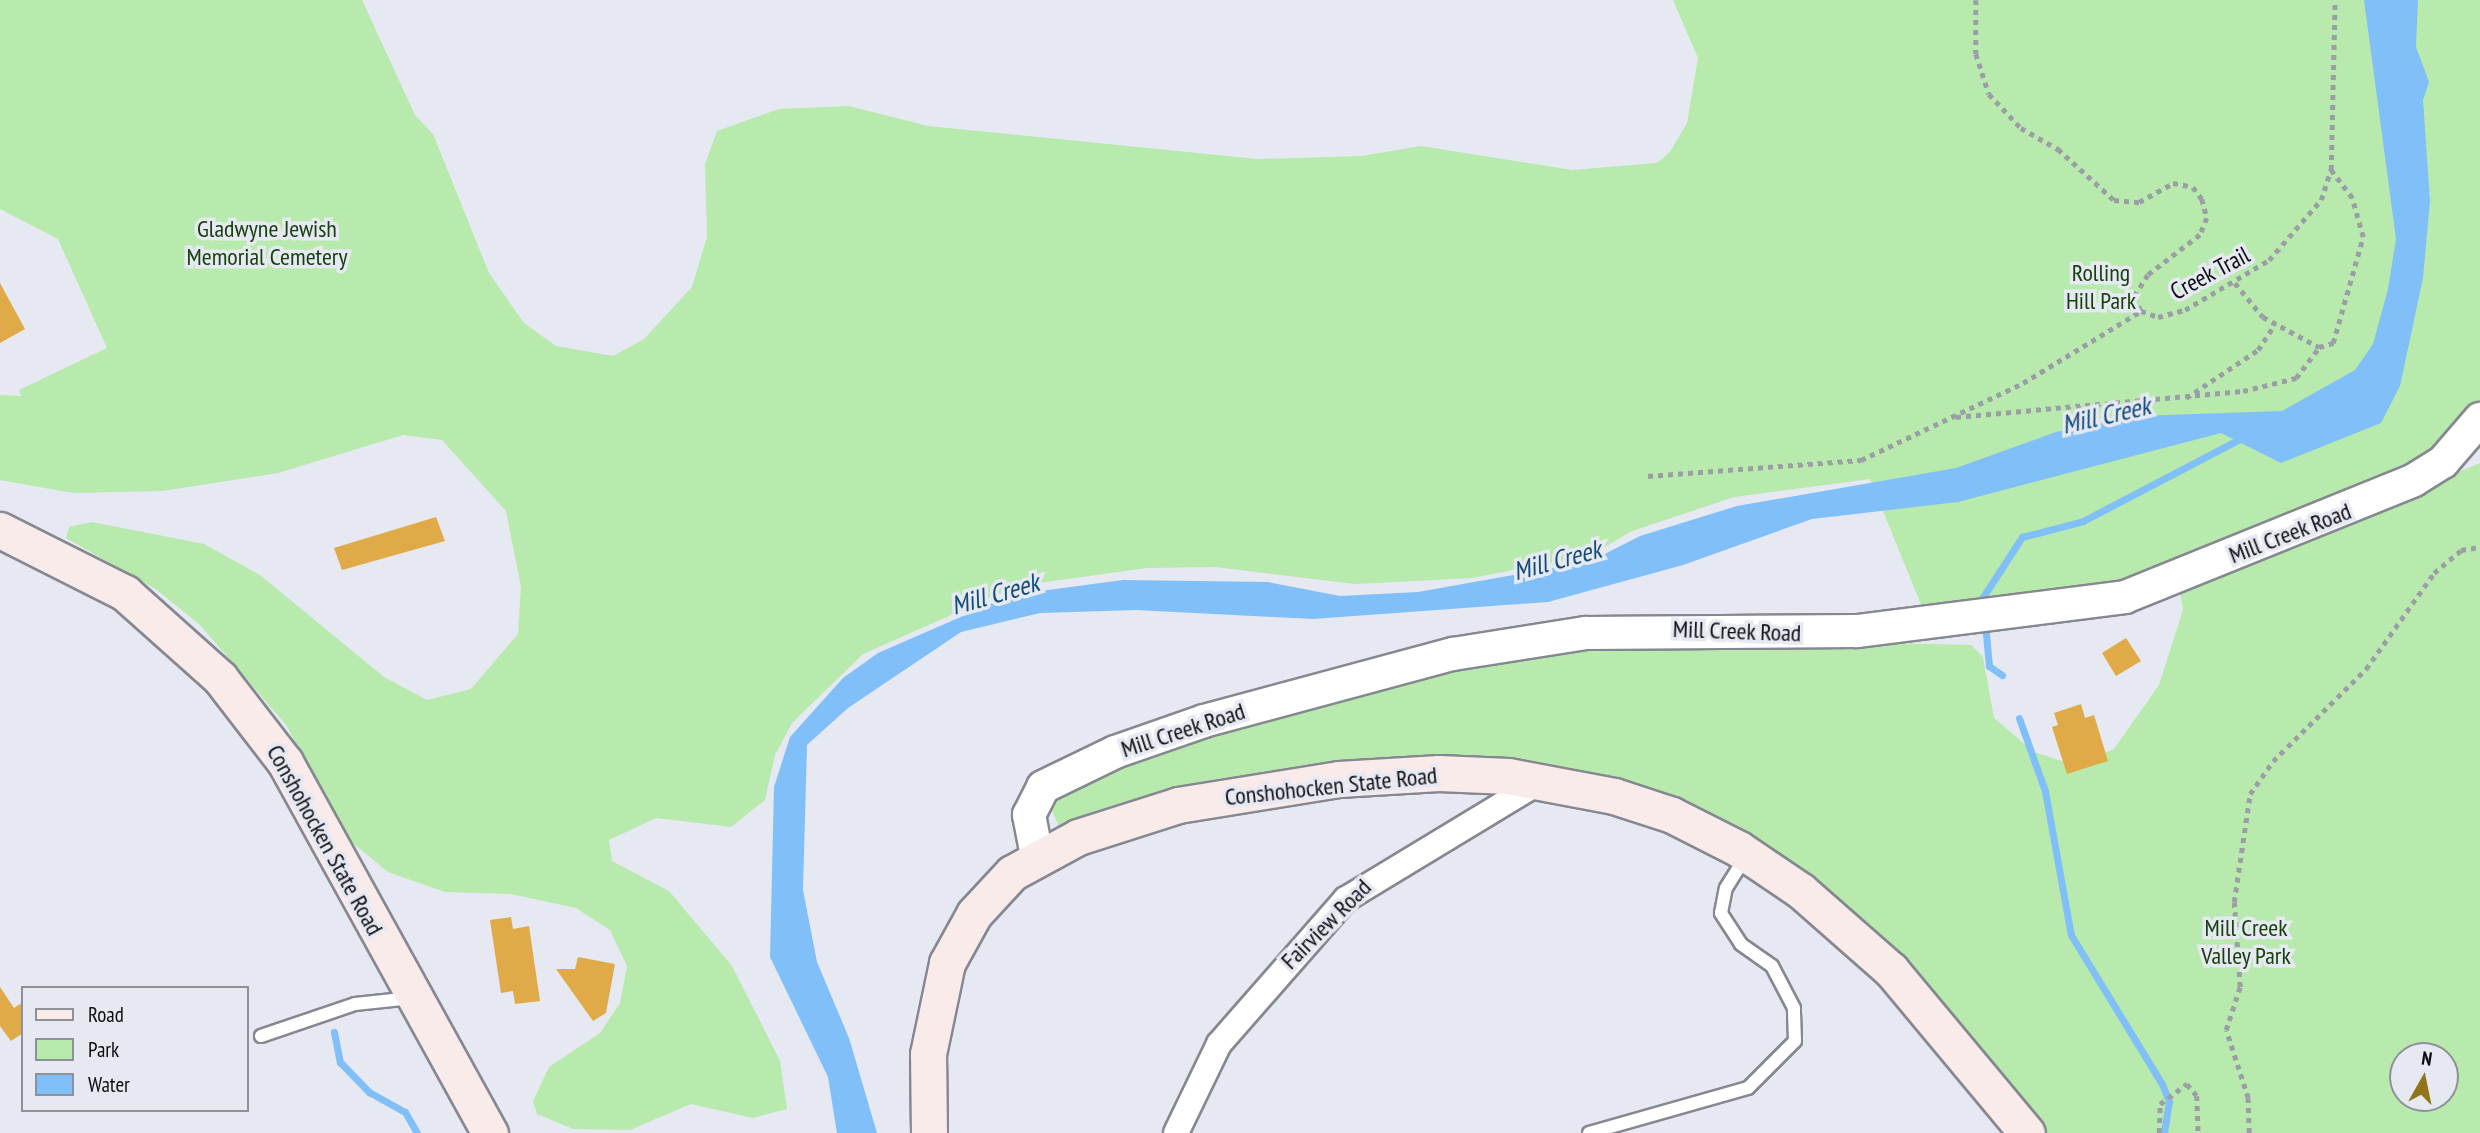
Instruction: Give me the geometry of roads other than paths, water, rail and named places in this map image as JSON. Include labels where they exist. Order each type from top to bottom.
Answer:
[{"type":"main road","name":"Conshohocken State Road","points":[[0,530],[125,593],[220,678],[285,762],[412,998],[490,1133]]},
{"type":"main road","name":"Conshohocken State Road","points":[[929,1133],[928,1054],[947,963],[992,892],[1037,856],[1141,815],[1284,787],[1439,773],[1541,780],[1643,804],[1748,855],[1833,916],[1901,980],[2027,1133]]},
{"type":"street","name":"Mill Creek Road","points":[[1037,856],[1031,803],[1058,777],[1158,735],[1347,679],[1586,633],[1820,633],[1986,617],[2125,597],[2353,509],[2443,462],[2480,419]]},
{"type":"street","name":"Fairview Road","points":[[1176,1133],[1219,1044],[1346,899],[1541,780]]},
{"type":"lane","points":[[1589,1133],[1748,1088],[1795,1041],[1794,1008],[1772,966],[1741,944],[1720,913],[1726,888],[1748,855]]},
{"type":"lane","points":[[261,1036],[355,1004],[412,998]]},
{"type":"water","points":[[2364,0],[2418,0],[2416,47],[2429,82],[2423,100],[2430,201],[2423,278],[2400,386],[2381,423],[2281,463],[2221,433],[1958,502],[1812,519],[1683,565],[1548,602],[1313,619],[1136,610],[1040,613],[961,632],[848,708],[807,745],[803,890],[817,962],[849,1038],[877,1133],[837,1133],[828,1077],[770,957],[774,787],[790,737],[843,678],[878,653],[1011,595],[1123,580],[1268,582],[1340,596],[1418,592],[1591,561],[1640,536],[1737,506],[1956,468],[2056,432],[2137,416],[2282,411],[2355,370],[2373,344],[2388,289],[2396,239]]},
{"type":"waterway","points":[[1984,608],[1983,597],[2022,537],[2083,521],[2244,437]]},
{"type":"waterway","points":[[1985,623],[1989,666],[2002,675]]},
{"type":"waterway","points":[[2019,718],[2045,791],[2071,935],[2162,1084],[2169,1101],[2164,1133]]},
{"type":"waterway","points":[[334,1032],[340,1062],[369,1092],[405,1112],[417,1133]]},
{"type":"park label","name":"Gladwyne Jewish Memorial Cemetery","points":[[267,243]]},
{"type":"park label","name":"Rolling Hill Park","points":[[2101,287]]},
{"type":"park label","name":"Mill Creek Valley Park","points":[[2246,942]]},
{"type":"water label","name":"Mill Creek","points":[[2106,415]]},
{"type":"water label","name":"Mill Creek","points":[[1557,560]]},
{"type":"water label","name":"Mill Creek","points":[[995,594]]}]
